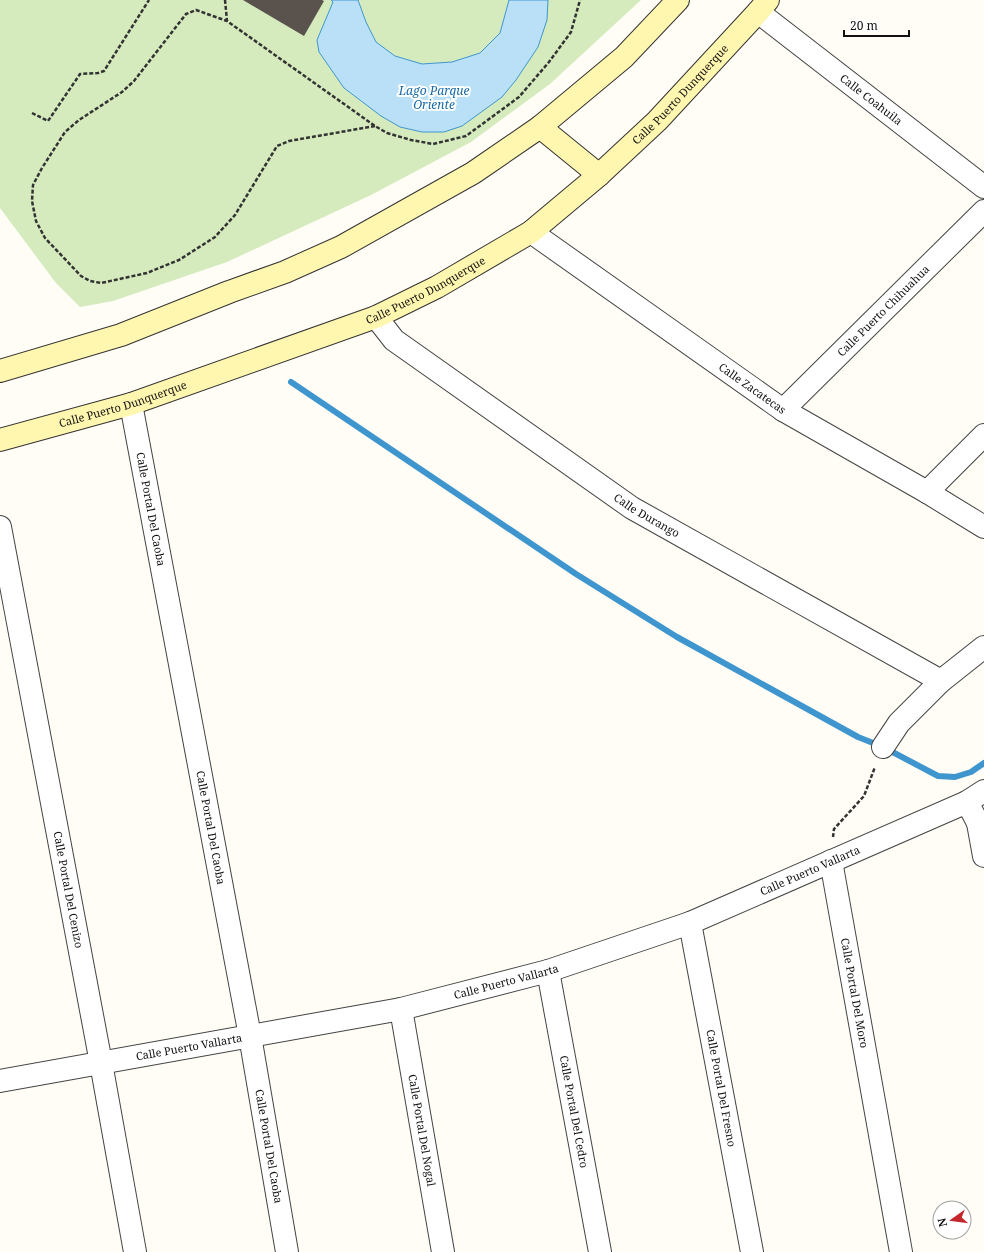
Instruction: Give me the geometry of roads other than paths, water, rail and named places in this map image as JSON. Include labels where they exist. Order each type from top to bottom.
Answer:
[{"type":"main road","points":[[0,371],[121,335],[229,292],[285,272],[334,250],[473,173],[540,127],[624,57],[678,0]]},
{"type":"main road","name":"Calle Puerto Dunquerque","points":[[0,440],[131,404],[376,317],[437,287],[531,232],[599,175],[657,121],[763,6]]},
{"type":"main road","points":[[540,127],[599,175]]},
{"type":"street","name":"Calle Coahuila","points":[[763,6],[984,187]]},
{"type":"street","name":"Calle Puerto Chihuahua","points":[[783,410],[984,211]]},
{"type":"street","name":"Calle Zacatecas","points":[[531,232],[783,410],[927,492],[984,527]]},
{"type":"street","name":"Calle Durango","points":[[376,317],[394,340],[632,508],[941,682]]},
{"type":"street","name":"Calle Portal Del Caoba","points":[[131,404],[250,1036],[287,1252]]},
{"type":"street","points":[[927,492],[984,435]]},
{"type":"street","name":"Calle Portal Del Cenizo","points":[[0,527],[135,1252]]},
{"type":"street","points":[[883,747],[899,723],[941,682],[984,648]]},
{"type":"street","points":[[975,796],[981,824],[984,856]]},
{"type":"street","name":"Calle Puerto Vallarta","points":[[0,1081],[401,1009],[548,971],[690,923],[975,796]]},
{"type":"street","name":"Calle Portal Del Moro","points":[[831,861],[902,1252]]},
{"type":"street","name":"Calle Portal Del Fresno","points":[[690,923],[752,1252]]},
{"type":"street","name":"Calle Portal Del Cedro","points":[[548,971],[600,1252]]},
{"type":"street","name":"Calle Portal Del Nogal","points":[[401,1009],[443,1252]]},
{"type":"water","name":"Lago Parque Oriente","points":[[331,0],[358,0],[366,22],[376,42],[395,56],[422,64],[452,62],[480,53],[500,33],[509,0],[548,0],[547,20],[538,47],[516,80],[502,97],[462,126],[444,132],[422,132],[400,127],[381,116],[344,88],[319,52],[317,40],[333,2]]},
{"type":"waterway","points":[[291,382],[576,574],[677,637],[858,737],[883,747],[938,776],[955,777],[971,772],[984,763]]}]
